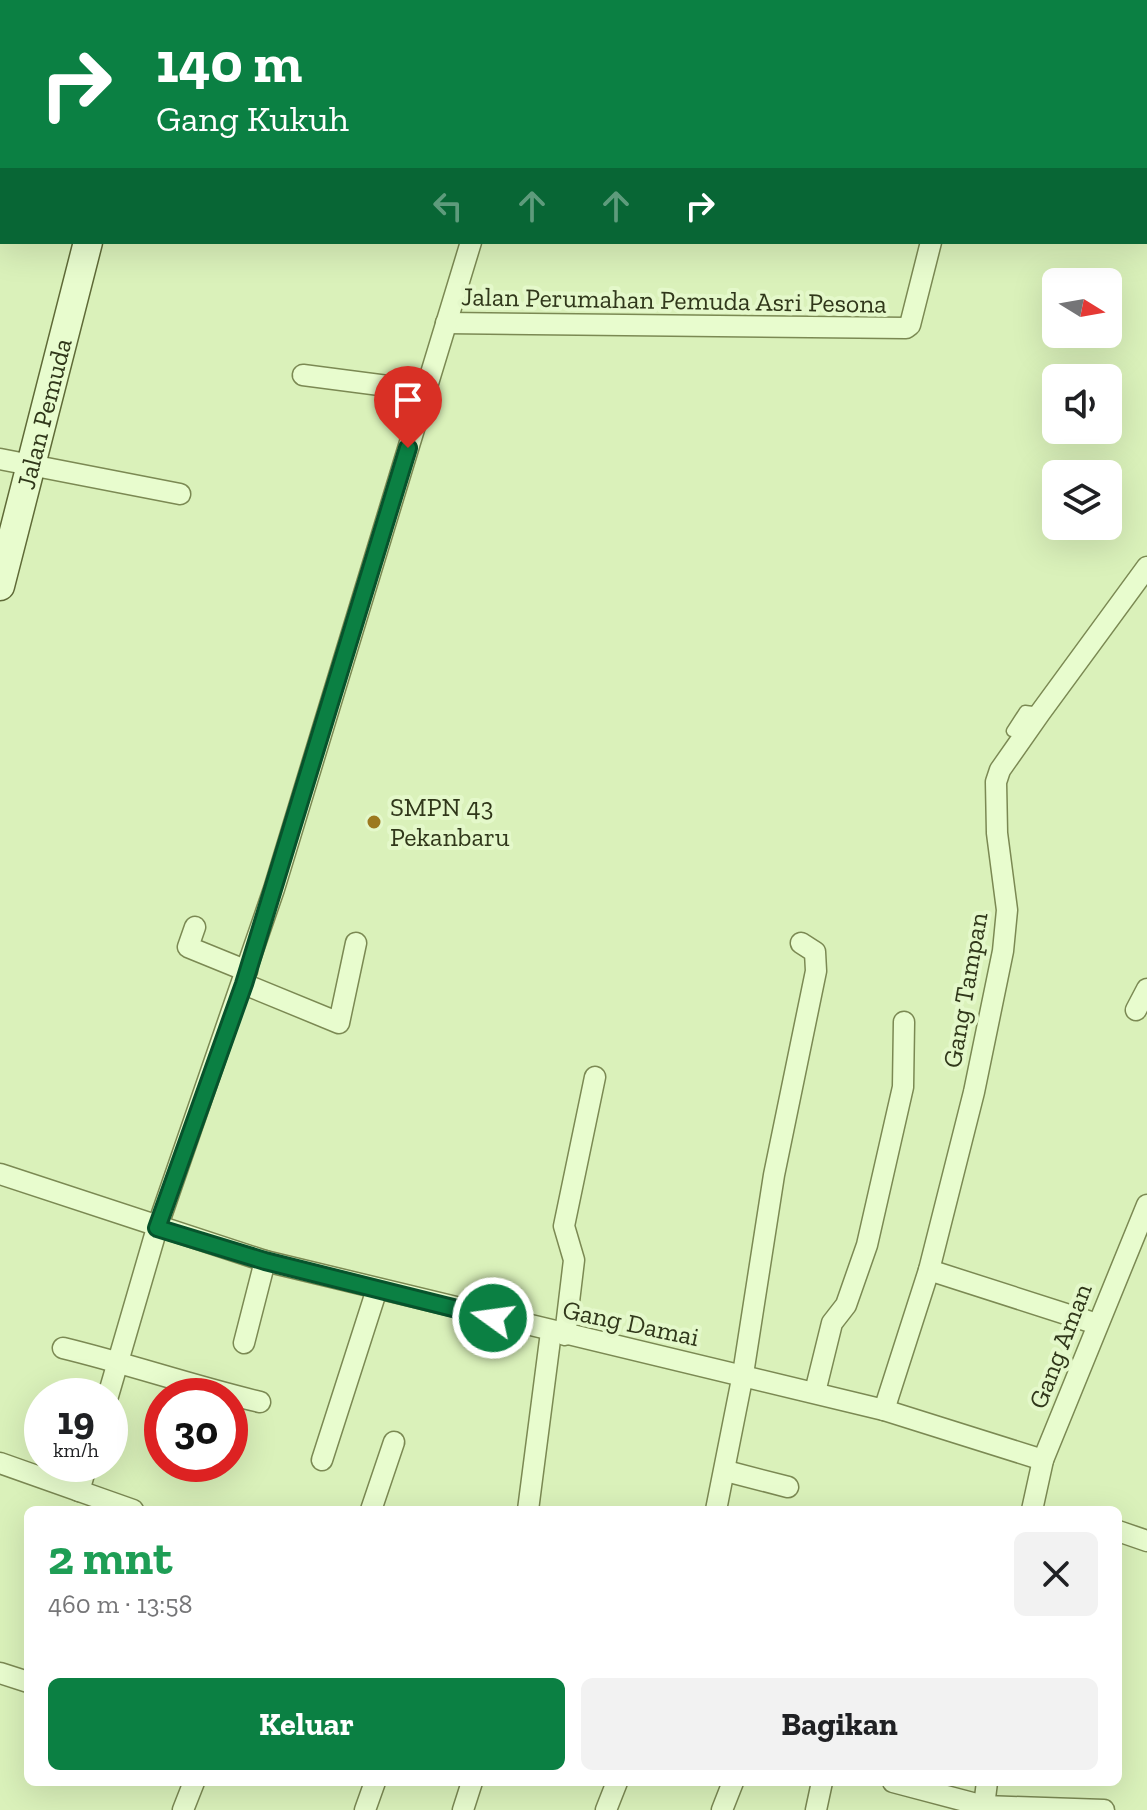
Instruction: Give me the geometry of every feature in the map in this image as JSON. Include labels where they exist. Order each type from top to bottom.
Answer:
[{"type":"main road","name":"Jalan Pemuda","points":[[0,586],[8,525],[31,466],[87,244]]},
{"type":"street","points":[[113,1378],[157,1228],[246,978],[470,244]]},
{"type":"street","name":"Jalan Perumahan Pemuda Asri Pesona","points":[[446,323],[906,328],[910,325],[930,244]]},
{"type":"street","points":[[303,375],[426,391]]},
{"type":"street","points":[[0,459],[180,494]]},
{"type":"street","name":"Gang Tampan","points":[[884,1410],[929,1270],[974,1092],[1003,951],[1007,910],[997,833],[996,782],[1000,770],[1040,713],[1147,567]]},
{"type":"street","points":[[195,927],[188,947],[339,1023],[356,943]]},
{"type":"street","points":[[717,1506],[743,1374],[774,1175],[816,971],[815,952],[801,943]]},
{"type":"street","points":[[1136,1010],[1147,989]]},
{"type":"street","points":[[815,1392],[832,1323],[846,1305],[867,1245],[903,1087],[904,1022]]},
{"type":"street","points":[[529,1506],[574,1260],[564,1226],[595,1077]]},
{"type":"street","name":"Gang Damai","points":[[0,1174],[265,1261],[558,1334],[815,1392],[884,1410],[1043,1460]]},
{"type":"street","name":"Gang Aman","points":[[1039,1506],[1043,1460],[1147,1205]]},
{"type":"street","points":[[244,1343],[265,1261]]},
{"type":"street","points":[[929,1270],[1097,1324]]},
{"type":"street","points":[[322,1460],[377,1289]]},
{"type":"street","points":[[63,1348],[118,1362],[174,1382],[260,1402]]},
{"type":"street","points":[[372,1506],[394,1442]]},
{"type":"street","points":[[0,1463],[122,1506]]},
{"type":"street","points":[[726,1471],[788,1487]]},
{"type":"street","points":[[79,1491],[82,1482]]},
{"type":"street","points":[[1122,1532],[1147,1541]]},
{"type":"street","points":[[0,1673],[24,1681]]},
{"type":"street","points":[[183,1810],[192,1786]]},
{"type":"street","points":[[365,1810],[374,1786]]},
{"type":"street","points":[[463,1810],[471,1786]]},
{"type":"street","points":[[606,1810],[615,1786]]},
{"type":"street","points":[[722,1810],[731,1786]]},
{"type":"street","points":[[816,1810],[821,1786]]},
{"type":"street","points":[[908,1786],[984,1806],[1104,1810]]},
{"type":"street","points":[[984,1806],[986,1786]]},
{"type":"lane","points":[[1012,731],[1025,711],[1040,713]]},
{"type":"place","name":"SMPN 43 Pekanbaru","points":[[374,822]]},
{"type":"route","points":[[408,448],[244,984],[157,1228],[265,1261],[493,1318]]}]
